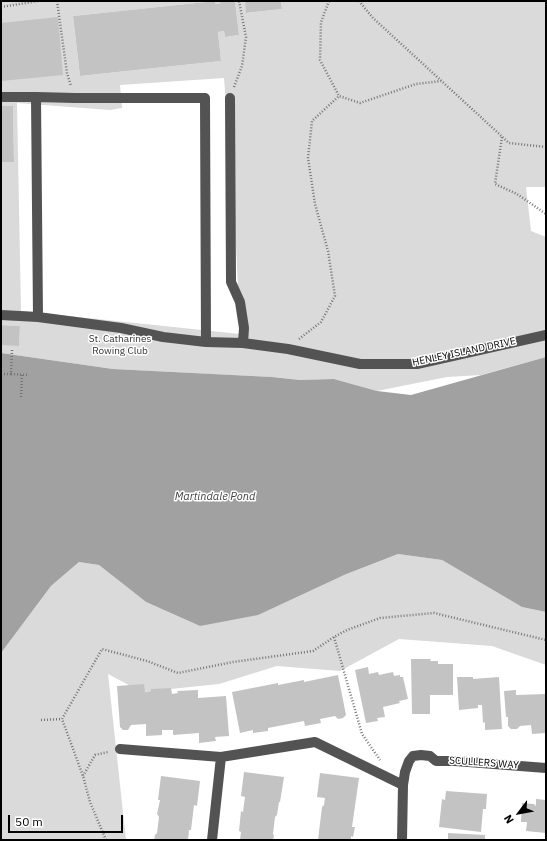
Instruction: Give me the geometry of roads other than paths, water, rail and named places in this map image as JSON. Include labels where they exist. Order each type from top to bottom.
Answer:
[{"type":"street","points":[[36,96],[38,317]]},
{"type":"street","points":[[1,97],[205,98],[206,342]]},
{"type":"street","points":[[230,98],[231,282],[240,302],[244,328],[243,343]]},
{"type":"street","name":"HENLEY ISLAND DRIVE","points":[[1,315],[38,317],[121,328],[164,337],[206,342],[243,343],[288,348],[360,364],[417,364],[546,335]]},
{"type":"street","points":[[120,750],[221,757],[315,742],[403,785]]},
{"type":"street","name":"SCULLERS WAY","points":[[402,840],[403,785],[405,772],[409,761],[414,756],[430,756],[436,761],[455,761],[546,768]]},
{"type":"street","points":[[212,840],[221,757]]},
{"type":"water","name":"Martindale Pond","points":[[1,353],[113,369],[272,377],[300,380],[334,379],[377,391],[411,395],[546,357],[546,612],[522,607],[442,560],[398,554],[344,575],[258,615],[200,626],[146,602],[99,565],[79,562],[51,586],[1,653]]},
{"type":"park label","name":"St. Catharines Rowing Club","points":[[120,344]]}]
